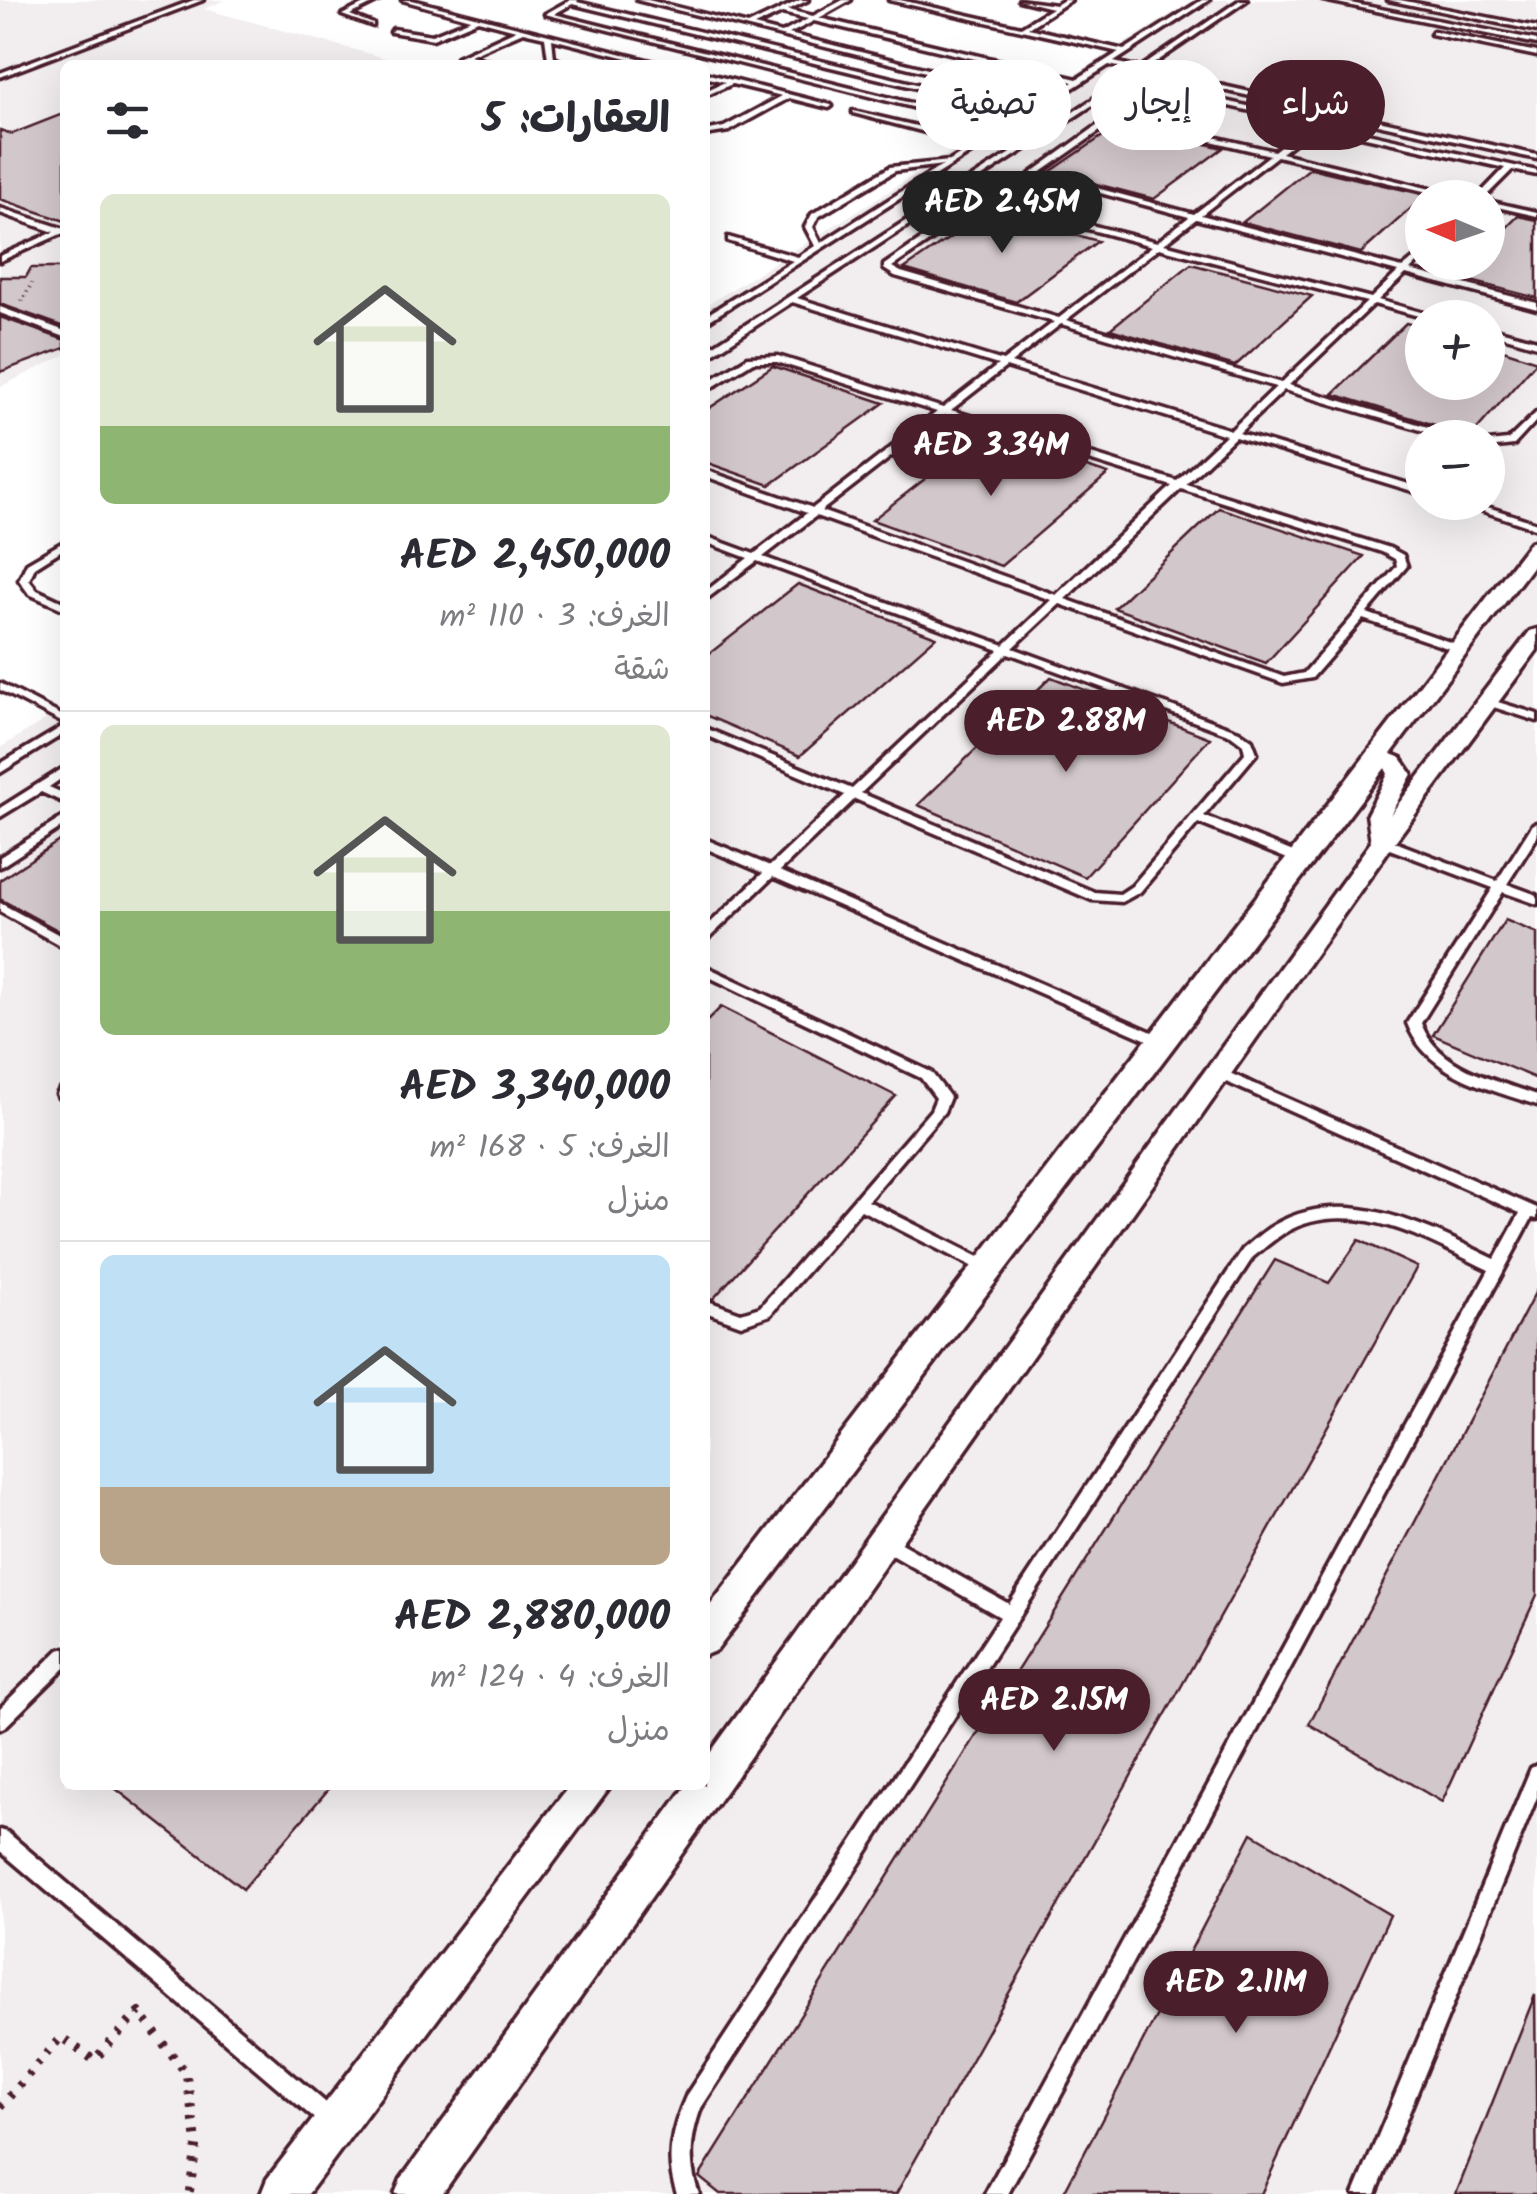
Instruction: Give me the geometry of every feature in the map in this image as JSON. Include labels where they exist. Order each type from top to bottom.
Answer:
[{"type":"street","points":[[710,1632],[1537,546]]},
{"type":"street","points":[[710,1786],[1384,842],[1537,635]]},
{"type":"street","points":[[1375,756],[1394,762],[1400,774],[1378,808],[1376,819],[1384,842]]},
{"type":"street","points":[[282,2194],[590,1790]]},
{"type":"street","points":[[419,2193],[707,1790]]},
{"type":"lane","points":[[0,75],[200,0]]},
{"type":"lane","points":[[371,25],[345,16],[376,0]]},
{"type":"lane","points":[[408,0],[643,60]]},
{"type":"lane","points":[[640,0],[1028,94],[1014,104],[1000,106],[573,1],[548,14],[916,107]]},
{"type":"lane","points":[[752,25],[805,0]]},
{"type":"lane","points":[[728,61],[848,0]]},
{"type":"lane","points":[[892,0],[1126,52]]},
{"type":"lane","points":[[1022,0],[1058,8]]},
{"type":"lane","points":[[1022,29],[1068,0]]},
{"type":"lane","points":[[1113,60],[1206,0]]},
{"type":"lane","points":[[1157,60],[1244,0]]},
{"type":"lane","points":[[1326,0],[1537,42]]},
{"type":"lane","points":[[1391,0],[1537,29]]},
{"type":"lane","points":[[782,11],[1080,82]]},
{"type":"lane","points":[[394,31],[433,37],[478,18]]},
{"type":"lane","points":[[461,60],[522,30]]},
{"type":"lane","points":[[1433,33],[1537,54]]},
{"type":"lane","points":[[548,36],[554,60]]},
{"type":"lane","points":[[829,86],[908,41]]},
{"type":"lane","points":[[603,50],[604,60]]},
{"type":"lane","points":[[464,56],[479,60]]},
{"type":"lane","points":[[1071,88],[1091,75]]},
{"type":"lane","points":[[710,77],[828,106]]},
{"type":"lane","points":[[710,92],[730,82]]},
{"type":"lane","points":[[1071,116],[1106,93],[1136,86],[1246,109]]},
{"type":"lane","points":[[1226,88],[1537,156]]},
{"type":"lane","points":[[710,132],[726,129],[788,96]]},
{"type":"lane","points":[[854,112],[916,128]]},
{"type":"lane","points":[[1405,184],[1122,119],[1111,120],[1036,169],[1036,176],[1405,272]]},
{"type":"lane","points":[[1385,139],[1537,173]]},
{"type":"lane","points":[[710,317],[972,150]]},
{"type":"lane","points":[[710,351],[1019,150]]},
{"type":"lane","points":[[710,592],[1281,150]]},
{"type":"lane","points":[[819,247],[809,228],[815,216],[894,169],[953,161]]},
{"type":"lane","points":[[1497,180],[1510,167]]},
{"type":"lane","points":[[1405,309],[990,203],[975,206],[888,264],[889,270],[1405,422]]},
{"type":"lane","points":[[1505,207],[1537,214]]},
{"type":"lane","points":[[0,210],[60,231]]},
{"type":"lane","points":[[896,230],[924,238]]},
{"type":"lane","points":[[0,260],[60,233]]},
{"type":"lane","points":[[731,239],[799,260]]},
{"type":"lane","points":[[710,930],[1405,272]]},
{"type":"lane","points":[[1436,280],[1537,306]]},
{"type":"lane","points":[[790,299],[1405,486]]},
{"type":"lane","points":[[0,310],[60,332]]},
{"type":"lane","points":[[0,326],[18,317]]},
{"type":"lane","points":[[1505,335],[1537,343]]},
{"type":"lane","points":[[710,385],[751,359],[771,357],[1394,553],[1402,566],[1308,676],[1292,680],[710,475]]},
{"type":"lane","points":[[1505,444],[1511,443],[1537,415]]},
{"type":"lane","points":[[1505,516],[1537,526]]},
{"type":"lane","points":[[710,542],[1242,737],[1252,753],[1130,894],[1102,899],[710,733]]},
{"type":"lane","points":[[60,547],[32,565],[24,580],[33,592],[60,605]]},
{"type":"lane","points":[[1362,615],[1457,648]]},
{"type":"lane","points":[[0,686],[60,721]]},
{"type":"lane","points":[[1488,702],[1537,718]]},
{"type":"lane","points":[[0,769],[60,727]]},
{"type":"lane","points":[[0,813],[60,774]]},
{"type":"lane","points":[[40,787],[60,797]]},
{"type":"lane","points":[[1197,818],[1299,858]]},
{"type":"lane","points":[[0,863],[60,823]]},
{"type":"lane","points":[[1537,827],[1418,1013],[1416,1035],[1436,1056],[1537,1100]]},
{"type":"lane","points":[[1384,842],[1537,900]]},
{"type":"lane","points":[[710,845],[1160,1041]]},
{"type":"lane","points":[[0,908],[60,941]]},
{"type":"lane","points":[[710,972],[926,1075],[941,1088],[942,1105],[765,1311],[742,1319],[710,1308]]},
{"type":"lane","points":[[996,2194],[1533,1212],[1218,1073]]},
{"type":"lane","points":[[858,1203],[988,1268]]},
{"type":"lane","points":[[688,2194],[679,2155],[682,2126],[694,2100],[1248,1253],[1271,1231],[1301,1217],[1337,1211],[1376,1215],[1499,1268]]},
{"type":"lane","points":[[884,1542],[1012,1615]]},
{"type":"lane","points":[[0,1720],[60,1661]]},
{"type":"lane","points":[[1365,2194],[1537,1774]]},
{"type":"lane","points":[[0,1839],[335,2124]]},
{"type":"path","points":[[0,2107],[60,2037],[94,2060],[138,2012],[186,2073],[197,2144],[188,2194]]},
{"type":"shaded area","points":[[0,0],[225,0],[204,9],[393,60],[60,60],[60,357],[0,387]]},
{"type":"shaded area","points":[[1194,0],[1537,0],[1537,2194],[0,2194],[0,748],[60,710],[60,1790],[710,1790],[710,303],[954,150],[1071,150],[1071,77],[1091,64],[1091,150],[1226,150],[1226,60],[1098,60]]},
{"type":"building","points":[[60,115],[60,219],[0,199],[0,130],[12,134]]},
{"type":"building","points":[[1091,144],[1091,150],[1220,150],[1154,199],[1050,172]]},
{"type":"building","points":[[1310,168],[1405,190],[1405,214],[1361,253],[1243,222]]},
{"type":"building","points":[[989,211],[1098,241],[1016,302],[904,269]]},
{"type":"building","points":[[1518,216],[1537,220],[1537,298],[1467,280],[1505,280],[1505,229]]},
{"type":"building","points":[[1191,264],[1312,296],[1235,366],[1110,329]]},
{"type":"building","points":[[31,268],[60,268],[60,325],[0,304],[0,277],[26,277]]},
{"type":"building","points":[[0,317],[60,338],[60,350],[0,372]]},
{"type":"building","points":[[1405,324],[1405,400],[1503,400],[1485,420],[1418,420],[1333,394]]},
{"type":"building","points":[[1505,351],[1537,361],[1505,397]]},
{"type":"building","points":[[773,366],[884,403],[770,485],[710,464],[710,408]]},
{"type":"building","points":[[984,433],[1108,474],[1001,566],[872,520]]},
{"type":"building","points":[[1219,508],[1364,556],[1266,663],[1114,608]]},
{"type":"building","points":[[798,584],[936,637],[800,756],[710,717],[710,653]]},
{"type":"building","points":[[1051,677],[1210,738],[1085,877],[918,805]]},
{"type":"building","points":[[60,840],[60,931],[0,899],[0,880]]},
{"type":"building","points":[[1505,920],[1537,933],[1537,1079],[1433,1035]]},
{"type":"building","points":[[721,1007],[896,1096],[713,1299],[710,1298],[710,1018]]},
{"type":"building","points":[[1359,1240],[1417,1267],[896,2194],[720,2194],[699,2177],[1275,1260],[1329,1283]]},
{"type":"building","points":[[1537,1289],[1537,1595],[1442,1802],[1309,1724]]},
{"type":"building","points":[[117,1790],[328,1790],[243,1889]]},
{"type":"building","points":[[1252,1833],[1390,1915],[1261,2194],[1063,2194]]},
{"type":"building","points":[[1535,1995],[1537,2194],[1456,2194]]}]
